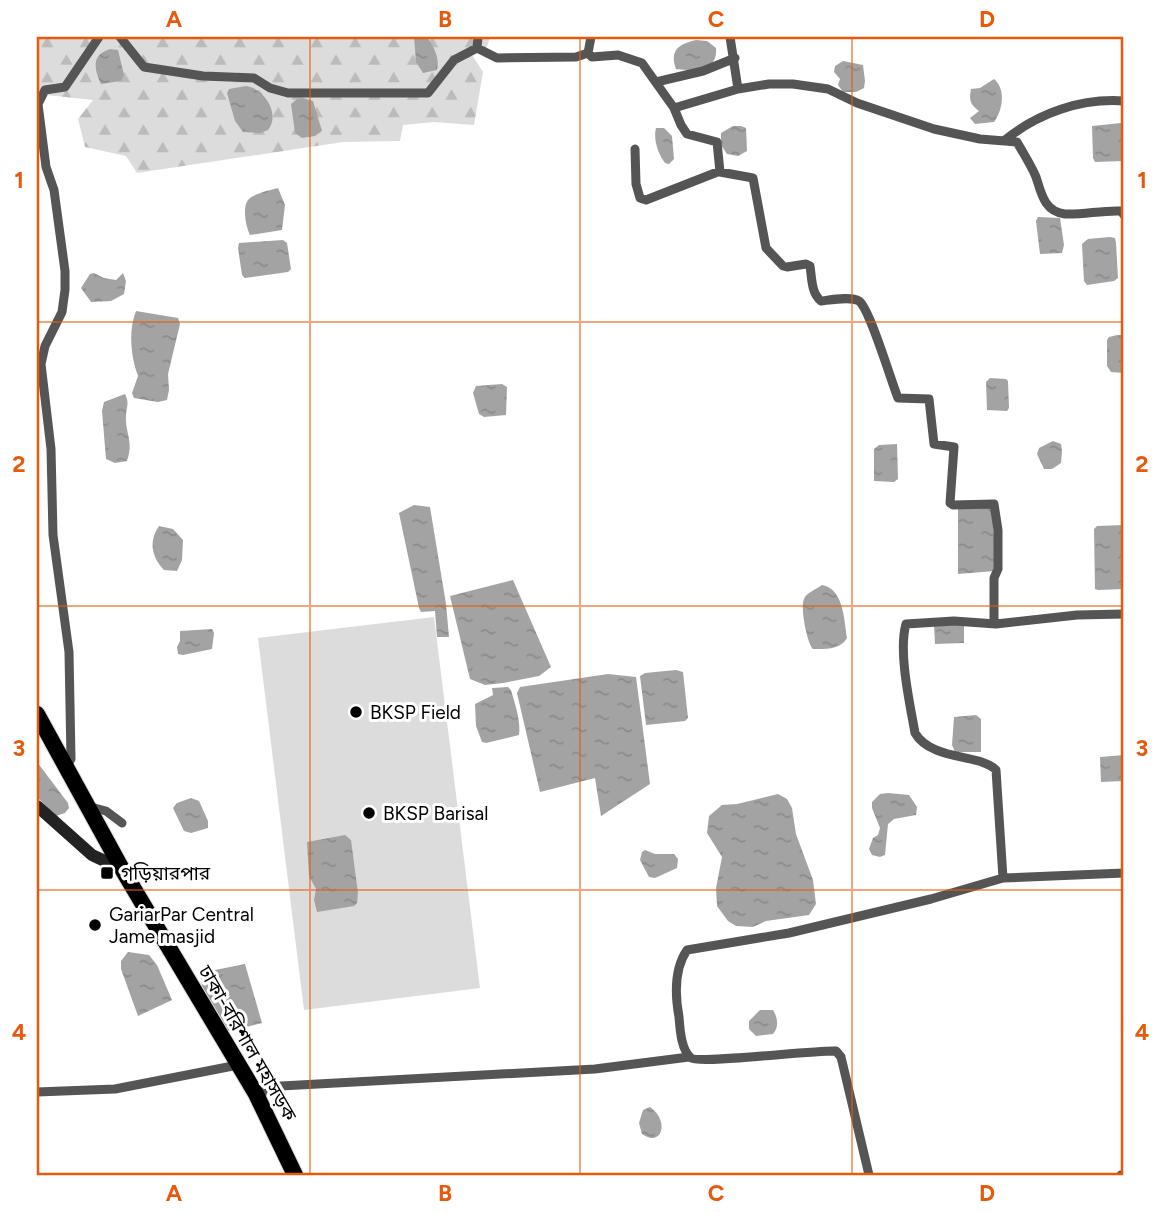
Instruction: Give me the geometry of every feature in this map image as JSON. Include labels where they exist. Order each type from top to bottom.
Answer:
[{"type":"highway","name":"ঢাকা-বরিশাল মহাসড়ক","points":[[39,725],[256,1094],[295,1175]]},
{"type":"main road","points":[[37,806],[92,855],[122,869]]},
{"type":"street","points":[[66,767],[71,760],[69,652],[53,536],[51,449],[41,364],[45,346],[62,312],[65,271],[54,190],[46,167],[38,104],[45,90],[65,87],[99,37]]},
{"type":"street","points":[[120,37],[144,67],[203,76],[254,78],[270,88],[302,94],[428,93],[454,60],[477,48]]},
{"type":"street","points":[[477,48],[478,37]]},
{"type":"street","points":[[588,53],[592,37]]},
{"type":"street","points":[[730,37],[738,89]]},
{"type":"street","points":[[477,48],[497,58],[576,57],[588,53]]},
{"type":"street","points":[[588,53],[592,57],[618,55],[642,63],[674,108],[687,134],[716,142],[720,171],[723,174],[753,177],[766,248],[783,266],[810,266],[817,299],[855,299],[862,303],[875,330],[898,398],[929,400],[934,444],[954,446],[950,503],[994,504],[998,530],[994,624]]},
{"type":"street","points":[[656,82],[703,71],[735,58]]},
{"type":"street","points":[[674,108],[738,89],[769,84],[828,89],[857,103],[916,124],[980,139],[1017,142],[1045,202],[1054,211],[1063,214],[1121,211],[1124,215]]},
{"type":"street","points":[[1005,140],[1026,123],[1056,111],[1078,105],[1124,101]]},
{"type":"street","points":[[635,149],[637,190],[640,198],[646,200],[720,171]]},
{"type":"street","points":[[1003,878],[996,770],[988,763],[967,760],[919,741],[915,733],[907,682],[904,632],[906,624],[934,621],[994,624],[1076,615],[1124,614]]},
{"type":"street","points":[[87,806],[106,811],[122,823]]},
{"type":"street","points":[[869,1175],[841,1057],[836,1051],[791,1052],[713,1060],[695,1060],[689,1056],[683,1043],[677,1005],[679,962],[687,950],[789,933],[931,899],[1003,878],[1124,873]]},
{"type":"street","points":[[256,1094],[281,1086],[595,1069],[689,1056]]},
{"type":"street","points":[[37,1092],[115,1089],[238,1065]]},
{"type":"green space","points":[[37,37],[490,37],[486,50],[472,55],[483,72],[474,125],[434,122],[403,125],[400,141],[343,142],[137,173],[126,156],[85,147],[78,119],[93,100],[37,94]]},
{"type":"green space","name":"BKSP Barisal","points":[[434,617],[480,988],[304,1010],[258,638]]},
{"type":"water","points":[[414,37],[427,37],[436,53],[437,70],[423,73],[416,62]]},
{"type":"water","points":[[696,40],[707,41],[716,48],[713,62],[697,70],[676,69],[674,57],[677,49]]},
{"type":"water","points":[[110,49],[118,50],[124,75],[121,81],[101,84],[97,73],[97,59]]},
{"type":"water","points":[[843,61],[863,65],[864,88],[856,92],[843,92],[838,85],[840,79],[834,72],[835,66]]},
{"type":"water","points":[[994,79],[1002,94],[999,112],[994,122],[975,124],[970,118],[979,111],[971,102],[971,89],[980,88]]},
{"type":"water","points":[[246,86],[259,91],[269,103],[273,117],[268,130],[260,133],[243,132],[235,121],[227,93],[229,89]]},
{"type":"water","points":[[303,98],[313,101],[322,131],[315,136],[302,138],[295,133],[291,104]]},
{"type":"water","points":[[1121,123],[1124,126],[1124,161],[1095,162],[1092,126]]},
{"type":"water","points":[[733,126],[746,128],[747,151],[738,156],[727,154],[721,145],[721,133]]},
{"type":"water","points":[[656,128],[664,128],[672,136],[674,159],[669,164],[665,163],[658,151]]},
{"type":"water","points":[[278,188],[285,205],[282,230],[250,235],[245,216],[247,201]]},
{"type":"water","points":[[1038,217],[1060,218],[1064,245],[1062,253],[1040,254],[1036,221]]},
{"type":"water","points":[[1115,238],[1116,243],[1118,278],[1087,285],[1084,281],[1082,244],[1088,239]]},
{"type":"water","points":[[283,240],[287,243],[291,269],[288,272],[245,278],[242,275],[239,243]]},
{"type":"water","points":[[123,273],[126,281],[124,294],[111,301],[91,302],[81,288],[90,274],[116,280]]},
{"type":"water","points":[[136,311],[178,318],[180,324],[168,374],[167,400],[158,402],[134,398],[132,393],[138,376],[131,344]]},
{"type":"water","points":[[1124,335],[1124,373],[1111,372],[1107,366],[1107,340]]},
{"type":"water","points":[[990,378],[1008,381],[1007,411],[987,410],[986,382]]},
{"type":"water","points":[[502,384],[507,387],[506,415],[484,417],[479,414],[473,393],[476,386]]},
{"type":"water","points":[[125,394],[128,403],[126,422],[129,454],[127,461],[115,463],[106,459],[102,411],[104,402]]},
{"type":"water","points":[[1053,441],[1061,444],[1061,463],[1052,469],[1044,469],[1037,454],[1039,448]]},
{"type":"water","points":[[897,444],[898,479],[894,482],[874,481],[874,449],[879,445]]},
{"type":"water","points":[[414,505],[430,507],[449,637],[437,637],[435,611],[421,612],[419,608],[399,513]]},
{"type":"water","points":[[958,508],[993,508],[995,571],[958,574]]},
{"type":"water","points":[[1124,525],[1124,589],[1095,589],[1094,529],[1097,526]]},
{"type":"water","points":[[159,526],[173,529],[183,540],[182,560],[177,571],[164,570],[154,555],[153,538]]},
{"type":"water","points":[[513,580],[551,667],[539,676],[485,685],[470,679],[450,596]]},
{"type":"water","points":[[822,585],[835,592],[839,599],[847,638],[837,647],[813,649],[806,633],[803,603],[807,595]]},
{"type":"water","points":[[964,624],[964,643],[935,644],[934,625]]},
{"type":"water","points":[[212,629],[212,649],[178,654],[180,631]]},
{"type":"water","points":[[676,670],[683,672],[688,718],[685,721],[646,725],[640,676],[645,673]]},
{"type":"water","points":[[608,674],[636,677],[650,784],[601,816],[595,778],[540,792],[517,693],[520,687]]},
{"type":"water","points":[[508,687],[517,712],[519,735],[482,742],[476,726],[475,704],[493,695],[492,688]]},
{"type":"water","points":[[976,715],[981,719],[981,752],[955,752],[952,745],[954,717]]},
{"type":"water","points":[[1124,755],[1124,781],[1101,782],[1100,757]]},
{"type":"water","points":[[37,762],[68,803],[69,808],[65,813],[56,816],[37,797]]},
{"type":"water","points":[[778,794],[787,799],[792,808],[796,834],[813,880],[816,904],[809,915],[766,921],[753,927],[736,926],[728,921],[717,906],[716,888],[722,857],[707,833],[709,816],[722,805]]},
{"type":"water","points":[[880,794],[909,795],[917,807],[916,815],[894,819],[888,824],[885,855],[880,857],[872,855],[869,849],[880,828],[872,802]]},
{"type":"water","points":[[191,798],[199,801],[208,821],[208,828],[191,833],[184,831],[173,808],[177,803]]},
{"type":"water","points":[[345,835],[351,840],[357,903],[354,906],[317,912],[314,900],[316,889],[309,876],[307,842]]},
{"type":"water","points":[[645,850],[655,854],[674,854],[678,859],[677,868],[655,878],[649,877],[640,860]]},
{"type":"water","points":[[128,952],[149,955],[157,965],[172,1000],[138,1016],[121,969],[121,961]]},
{"type":"water","points":[[245,964],[262,1023],[223,1033],[203,992],[200,973]]},
{"type":"water","points":[[760,1010],[773,1010],[775,1013],[777,1025],[773,1034],[756,1036],[749,1029],[749,1021]]},
{"type":"water","points":[[650,1107],[662,1125],[659,1135],[654,1138],[642,1134],[639,1123],[643,1110]]},
{"type":"place","name":"BKSP Field","points":[[356,712]]},
{"type":"place","name":"BKSP Barisal","points":[[369,813]]},
{"type":"place","name":"গড়িয়ারপার","points":[[107,873]]},
{"type":"place","name":"GariarPar Central Jame masjid","points":[[95,925]]}]
